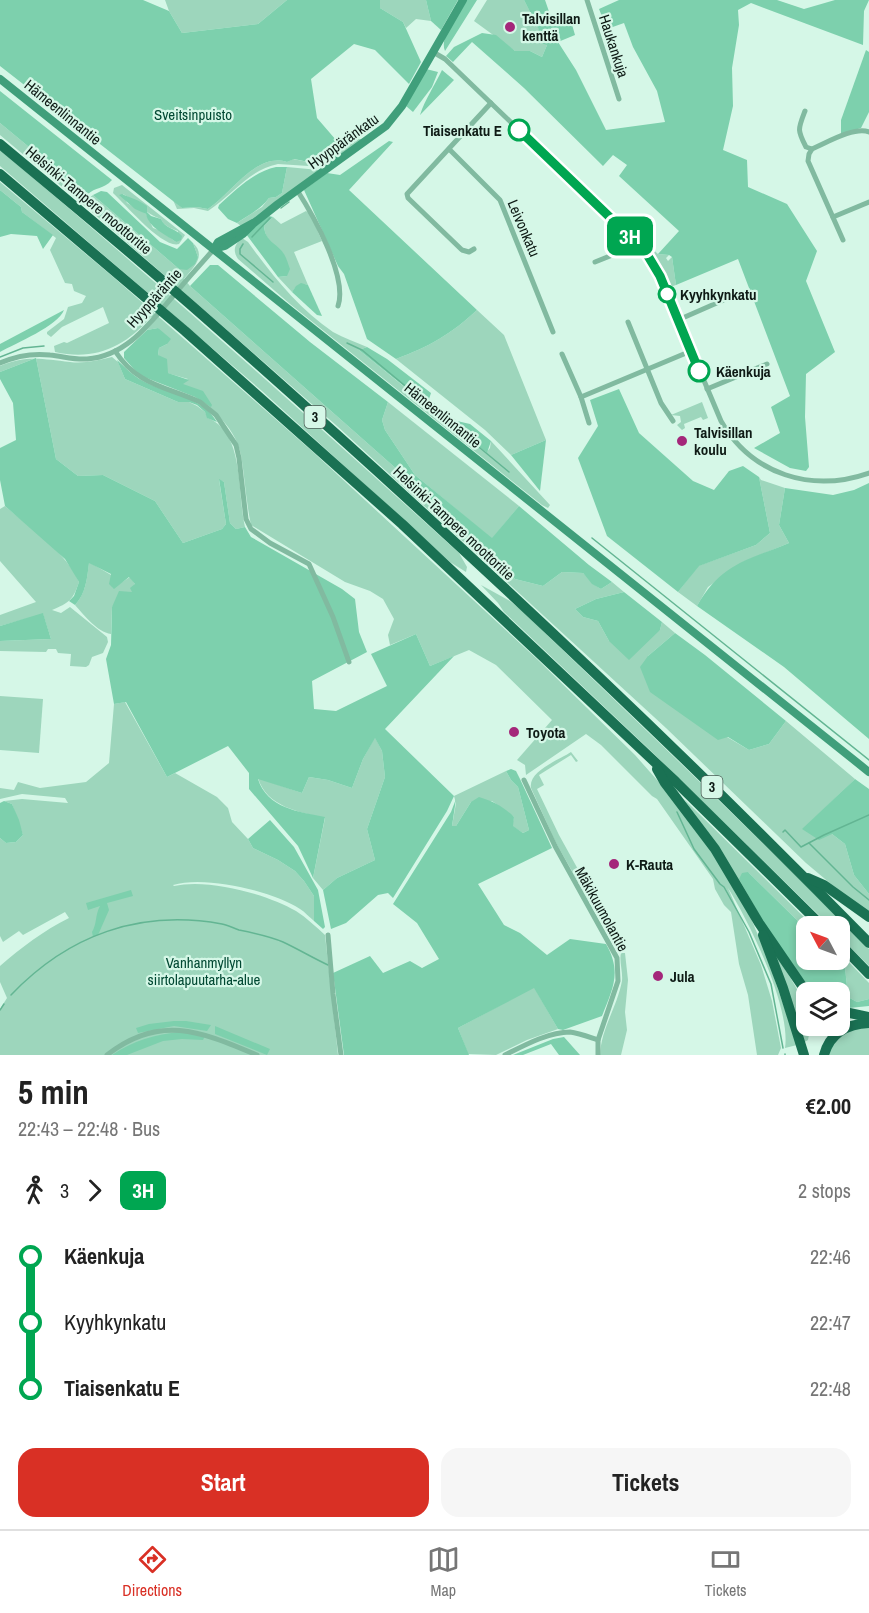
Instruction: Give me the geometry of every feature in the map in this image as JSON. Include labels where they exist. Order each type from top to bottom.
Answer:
[{"type":"highway","name":"Helsinki-Tampere moottoritie","points":[[0,144],[198,311],[417,508],[621,699],[869,943]]},
{"type":"highway","name":"3","points":[[0,174],[185,331],[402,524],[653,760],[813,916]]},
{"type":"highway","points":[[653,760],[665,783],[715,849],[759,923],[799,982]]},
{"type":"highway","points":[[802,875],[824,885],[869,918]]},
{"type":"highway","points":[[759,923],[804,1055]]},
{"type":"highway","points":[[850,954],[869,974]]},
{"type":"highway","points":[[850,1013],[869,1017]]},
{"type":"highway","points":[[824,1055],[830,1040],[842,1030],[869,1023]]},
{"type":"main road","name":"Hyyppäränkatu","points":[[214,249],[225,246],[243,234],[297,190],[386,126],[402,106],[463,0]]},
{"type":"main road","name":"Hämeenlinnantie","points":[[0,79],[869,772]]},
{"type":"street","name":"Haukankuja","points":[[587,0],[619,99]]},
{"type":"street","points":[[433,52],[445,59],[631,237],[653,262],[718,417],[730,437],[750,456],[771,471],[800,480],[824,482],[850,479],[869,473]]},
{"type":"street","points":[[474,249],[469,252],[462,250],[407,196],[408,191],[491,103]]},
{"type":"street","points":[[805,111],[799,133],[810,151]]},
{"type":"street","points":[[810,151],[854,132],[865,130],[869,132]]},
{"type":"street","name":"Leivonkatu","points":[[449,148],[500,200],[553,332]]},
{"type":"street","points":[[810,151],[808,161],[843,240]]},
{"type":"street","points":[[297,190],[311,213],[334,264],[340,288],[339,306]]},
{"type":"street","points":[[833,217],[869,202]]},
{"type":"street","points":[[595,262],[615,254],[631,237]]},
{"type":"street","name":"Hyyppäräntie","points":[[0,363],[15,357],[39,354],[87,359],[115,351],[132,340],[152,320],[214,249]]},
{"type":"street","points":[[678,320],[735,295]]},
{"type":"street","points":[[628,322],[661,402],[673,421]]},
{"type":"street","points":[[115,351],[138,376],[200,402],[208,407],[223,424],[236,445],[246,519],[251,529],[270,543],[309,564],[333,617],[349,662]]},
{"type":"street","points":[[581,397],[691,351]]},
{"type":"street","points":[[562,354],[581,397],[589,423]]},
{"type":"street","points":[[707,389],[767,364]]},
{"type":"street","name":"Mäkikuumolantie","points":[[524,780],[555,846],[617,958],[618,981],[598,1040],[598,1055]]},
{"type":"street","points":[[328,935],[341,1055]]},
{"type":"street","points":[[107,1055],[138,1037],[182,1030],[208,1036],[256,1055]]},
{"type":"street","points":[[505,1055],[562,1033],[576,1033],[598,1040]]},
{"type":"green space","name":"Sveitsinpuisto","points":[[0,0],[143,0],[169,11],[182,33],[258,24],[287,0],[380,0],[380,8],[403,22],[421,62],[409,84],[375,50],[354,44],[311,79],[317,118],[336,140],[342,150],[340,154],[323,165],[294,159],[287,162],[265,163],[245,176],[208,209],[182,208],[0,66]]},
{"type":"green space","points":[[165,0],[287,0],[258,24],[182,33]]},
{"type":"green space","points":[[380,0],[426,0],[431,21],[416,19],[406,28],[403,22],[380,8]]},
{"type":"green space","points":[[426,0],[458,0],[441,30],[431,21]]},
{"type":"green space","points":[[467,0],[477,0],[445,51],[447,31]]},
{"type":"green space","name":"Talvisillan kenttä","points":[[487,0],[524,0],[547,45],[542,57],[530,51],[515,51],[474,21]]},
{"type":"green space","points":[[524,0],[545,0],[554,26],[571,21],[575,35],[558,42],[576,70],[606,130],[665,122],[657,91],[633,47],[624,23],[607,29],[599,9],[619,0],[777,0],[804,9],[835,0],[869,0],[864,11],[863,45],[751,3],[738,10],[739,25],[732,68],[733,106],[723,150],[747,160],[748,187],[787,204],[817,251],[806,281],[835,352],[806,374],[805,417],[809,467],[806,471],[790,468],[754,448],[780,433],[771,407],[790,396],[738,259],[676,285],[672,257],[658,254],[679,231],[619,176],[627,165],[613,155],[603,166],[524,88],[472,42],[453,62],[446,56],[454,47],[482,33],[496,35],[515,51],[530,51],[542,57],[547,45],[535,41],[540,32]]},
{"type":"green space","points":[[866,50],[869,52],[869,112],[861,128],[841,134],[841,120]]},
{"type":"green space","points":[[426,69],[438,72],[432,87],[413,112],[406,106]]},
{"type":"green space","points":[[442,70],[454,80],[420,115],[427,98]]},
{"type":"green space","points":[[0,91],[112,180],[87,195],[0,123]]},
{"type":"green space","points":[[0,123],[89,198],[93,195],[179,269],[198,257],[193,243],[199,257],[184,279],[190,286],[409,480],[515,579],[543,586],[562,572],[583,573],[601,589],[612,582],[624,592],[596,599],[575,609],[583,617],[598,621],[609,641],[660,630],[662,622],[675,633],[648,656],[727,737],[749,750],[769,744],[786,721],[855,779],[803,829],[832,834],[845,844],[854,875],[869,894],[869,912],[844,895],[806,863],[666,728],[337,426],[92,212],[0,135]]},
{"type":"green space","points":[[349,133],[355,139],[363,139],[324,167],[278,164],[267,167],[249,178],[208,211],[194,208],[177,209],[173,200],[182,208],[197,207],[208,209],[244,176],[265,163],[287,162],[293,159],[323,165],[340,154],[342,150],[336,140]]},
{"type":"green space","points":[[389,141],[393,142],[349,190],[477,310],[439,339],[396,359],[367,339],[344,274],[338,266],[304,190],[327,173],[340,175]]},
{"type":"green space","points":[[0,150],[231,349],[459,553],[467,567],[466,572],[450,562],[262,391],[0,166]]},
{"type":"green space","points":[[276,167],[287,167],[282,193],[269,198],[258,209],[237,223],[228,219],[218,208],[245,182]]},
{"type":"green space","points":[[287,167],[319,170],[257,217],[241,226],[237,223],[262,207],[269,198],[282,193]]},
{"type":"green space","points":[[0,182],[112,276],[313,452],[537,659],[635,755],[702,836],[750,916],[767,957],[797,1045],[785,1048],[782,1011],[767,966],[728,888],[761,965],[772,1001],[781,1048],[778,1055],[757,1055],[748,995],[739,964],[731,912],[715,889],[713,879],[657,799],[601,745],[586,734],[526,775],[525,765],[517,760],[552,720],[496,665],[469,650],[430,666],[416,634],[390,645],[388,635],[394,619],[383,599],[370,591],[345,582],[251,525],[238,444],[218,415],[182,384],[188,379],[167,373],[158,355],[159,348],[167,344],[158,328],[147,330],[155,320],[151,317],[120,344],[96,353],[83,355],[55,352],[54,346],[67,343],[109,323],[103,307],[62,327],[51,337],[47,334],[64,319],[68,307],[82,303],[86,296],[74,291],[72,284],[65,283],[50,250],[56,238],[22,212],[21,207],[0,190]]},
{"type":"green space","points":[[122,185],[185,235],[179,244],[172,244],[164,240],[135,216],[113,193],[114,188]],"holes":[[[123,194],[178,231],[176,242],[153,228],[146,214],[127,203]]]},
{"type":"green space","points":[[0,190],[21,207],[22,212],[53,235],[43,249],[37,236],[11,234],[0,237]]},
{"type":"green space","points":[[101,191],[107,192],[160,242],[177,249],[188,238],[193,243],[198,257],[195,264],[187,270],[179,269],[93,195]]},
{"type":"green space","points":[[122,194],[147,206],[147,212],[151,216],[161,219],[165,225],[180,233],[181,240],[176,242],[158,230],[150,223],[146,214],[135,209],[119,195]]},
{"type":"green space","points":[[306,211],[310,214],[322,241],[294,252],[308,285],[299,285],[292,292],[278,277],[287,276],[283,253],[268,239],[264,226],[273,217],[281,224]]},
{"type":"green space","points":[[269,216],[273,217],[264,226],[265,231],[269,239],[285,256],[290,269],[287,276],[278,277],[246,234]]},
{"type":"green space","points":[[242,238],[248,242],[286,290],[320,323],[333,332],[367,347],[359,350],[486,453],[491,441],[550,505],[548,508],[290,304],[238,259],[235,247]]},
{"type":"green space","points":[[650,247],[658,254],[669,255],[666,258],[668,261],[672,257],[676,285],[670,287],[663,271],[648,249]]},
{"type":"green space","points":[[210,265],[218,265],[310,342],[388,402],[382,420],[385,430],[415,475],[492,538],[519,506],[612,582],[601,589],[592,584],[583,573],[562,572],[543,586],[515,579],[409,480],[190,286]]},
{"type":"green space","points":[[301,283],[308,285],[322,316],[317,315],[292,292]]},
{"type":"green space","points":[[64,310],[54,322],[45,328],[0,352],[0,344]]},
{"type":"green space","points":[[477,310],[504,335],[546,440],[511,455],[485,430],[396,359],[439,339]]},
{"type":"green space","points":[[158,328],[171,339],[159,348],[158,355],[167,359],[168,373],[189,380],[183,384],[203,391],[211,407],[195,397],[139,375],[124,358],[124,352],[147,330]]},
{"type":"green space","points":[[367,347],[387,359],[431,393],[429,399],[457,421],[470,424],[491,441],[487,453],[359,350]]},
{"type":"green space","points":[[112,357],[118,362],[125,379],[178,402],[189,402],[205,412],[208,418],[220,426],[234,450],[245,527],[236,529],[230,523],[224,482],[219,480],[226,524],[222,529],[183,543],[155,501],[103,475],[78,476],[56,459],[36,359],[80,362]]},
{"type":"green space","points":[[36,358],[56,459],[78,476],[103,475],[155,501],[183,543],[222,529],[226,524],[219,479],[224,482],[230,523],[236,529],[245,527],[251,537],[342,589],[355,599],[359,632],[367,652],[312,681],[314,709],[336,711],[387,686],[371,654],[416,634],[430,666],[454,656],[385,729],[454,796],[393,898],[388,893],[378,895],[346,923],[331,929],[323,890],[337,878],[375,860],[367,829],[385,777],[382,751],[375,738],[363,759],[352,788],[328,780],[309,777],[302,793],[258,779],[262,789],[276,802],[285,807],[325,817],[313,878],[298,846],[249,789],[249,773],[228,746],[167,777],[126,702],[114,704],[106,659],[111,645],[112,607],[119,591],[132,592],[130,588],[135,584],[129,577],[114,589],[109,584],[111,574],[89,563],[84,591],[75,605],[69,601],[74,596],[79,582],[65,559],[5,506],[0,480],[0,448],[16,440],[13,403],[0,379],[0,372]]},
{"type":"green space","points":[[34,359],[0,372],[0,366],[18,360]]},
{"type":"green space","points":[[117,360],[143,381],[202,406],[217,422],[207,418],[205,412],[197,405],[178,402],[125,379]]},
{"type":"green space","points":[[619,389],[639,433],[693,481],[714,490],[729,471],[743,466],[759,477],[770,533],[756,545],[699,566],[678,592],[607,536],[578,458],[598,426],[590,400]]},
{"type":"green space","points":[[388,402],[519,506],[492,539],[415,475],[385,430],[382,420]]},
{"type":"green space","points":[[702,402],[708,418],[703,420],[701,417],[684,424],[685,428],[682,430],[677,425],[681,422],[680,416],[671,415]]},
{"type":"green space","points":[[546,440],[540,491],[511,455]]},
{"type":"green space","points":[[759,477],[761,480],[785,488],[779,525],[789,543],[743,562],[708,587],[697,606],[678,592],[698,566],[756,545],[770,533]]},
{"type":"green space","points":[[869,483],[869,739],[784,667],[697,606],[716,581],[736,565],[789,543],[779,525],[785,488],[833,495],[854,490]]},
{"type":"green space","points":[[5,506],[57,551],[79,582],[70,600],[52,610],[61,613],[70,607],[107,637],[108,642],[103,653],[92,657],[86,667],[70,666],[71,654],[58,653],[56,649],[48,649],[46,652],[0,651],[0,641],[51,639],[43,614],[0,626],[0,615],[36,602],[0,561],[0,509]]},
{"type":"green space","points":[[89,562],[111,575],[113,588],[130,577],[135,584],[133,592],[112,607],[111,634],[96,627],[75,605],[84,591]]},
{"type":"green space","points":[[481,585],[510,601],[521,610],[836,916],[820,916],[504,612]]},
{"type":"green space","points":[[624,592],[662,622],[660,630],[629,660],[609,641],[598,621],[583,617],[575,609],[596,599]]},
{"type":"green space","points":[[43,613],[51,639],[0,641],[0,626]]},
{"type":"green space","points":[[675,633],[786,721],[769,744],[749,750],[728,737],[718,740],[650,692],[640,667],[648,656]]},
{"type":"green space","points":[[0,696],[43,699],[39,753],[0,750]]},
{"type":"green space","name":"Vanhanmyllyn siirtolapuutarha-alue","points":[[125,702],[167,777],[175,773],[217,797],[228,808],[232,822],[253,848],[295,871],[314,896],[314,921],[302,910],[288,902],[238,886],[202,882],[173,885],[220,886],[269,899],[296,911],[325,935],[338,1055],[0,1055],[0,1009],[7,998],[0,982],[0,966],[50,928],[69,918],[65,912],[23,935],[19,931],[3,942],[0,936],[0,838],[6,843],[16,842],[23,835],[12,804],[4,801],[22,799],[68,803],[65,798],[22,794],[0,799],[0,788],[14,790],[18,782],[40,788],[86,782],[109,763],[114,704]]},
{"type":"green space","points":[[375,737],[382,751],[385,777],[367,829],[375,860],[337,878],[323,890],[313,878],[325,818],[285,807],[276,802],[262,788],[258,778],[302,793],[309,777],[328,780],[352,788],[363,759]]},
{"type":"green space","points":[[571,752],[578,761],[576,762],[571,755],[539,775],[544,785],[537,789],[559,835],[616,938],[614,941],[556,843],[531,788],[531,782],[539,771]]},
{"type":"green space","points":[[511,769],[516,771],[552,848],[478,884],[504,925],[520,933],[547,955],[570,939],[606,944],[614,963],[615,972],[602,1016],[563,1030],[558,1029],[534,988],[458,1028],[469,1055],[344,1055],[333,973],[370,956],[383,973],[410,961],[422,968],[439,959],[417,923],[393,904],[451,812],[456,799],[452,826],[456,826],[471,802],[479,797],[494,802],[506,810],[514,817],[513,826],[523,833],[529,830],[518,787],[506,771]]},
{"type":"green space","points":[[506,771],[518,787],[529,830],[523,833],[512,826],[514,817],[492,801],[471,802],[456,826],[452,826],[456,803],[454,796]]},
{"type":"green space","points":[[855,779],[869,789],[869,894],[854,875],[845,844],[832,834],[819,840],[802,829]]},
{"type":"green space","points":[[684,799],[803,916],[796,916],[796,919],[748,872],[796,961],[796,969]]},
{"type":"green space","points":[[4,801],[12,804],[19,820],[23,835],[16,842],[6,843],[0,838],[0,803]]},
{"type":"green space","points":[[270,820],[294,847],[318,890],[325,927],[323,929],[314,921],[314,896],[304,881],[295,871],[278,860],[253,848],[248,839]]},
{"type":"green space","points":[[748,872],[796,919],[796,969],[767,928],[739,879],[742,873]]},
{"type":"green space","points":[[131,890],[133,896],[107,903],[109,910],[98,935],[93,937],[92,932],[100,906],[88,910],[86,903]]},
{"type":"green space","points":[[850,930],[869,949],[869,966],[850,947]]},
{"type":"green space","points":[[772,950],[796,988],[796,1022]]},
{"type":"green space","points":[[621,953],[625,953],[628,980],[625,1012],[627,1030],[621,1055],[600,1055],[603,1036],[622,981]]},
{"type":"green space","points":[[850,963],[869,983],[869,999],[857,1002],[850,998],[850,982],[846,982],[845,970],[850,970]]},
{"type":"green space","points":[[797,970],[801,970],[807,982],[805,982]]},
{"type":"green space","points":[[797,970],[845,970],[846,982],[806,982]]},
{"type":"green space","points":[[534,987],[558,1029],[527,1040],[496,1055],[468,1054],[458,1028]]},
{"type":"green space","points":[[850,998],[857,1002],[869,999],[869,1006],[850,1008]]},
{"type":"green space","points":[[174,1021],[211,1025],[207,1031],[174,1026],[138,1033],[136,1028],[149,1024]]},
{"type":"green space","points":[[869,1025],[869,1055],[827,1055],[836,1036],[850,1036],[850,1031]]},
{"type":"green space","points":[[215,1026],[270,1049],[267,1055],[215,1034]]},
{"type":"green space","points":[[181,1032],[205,1036],[203,1040],[163,1041],[127,1055],[112,1055],[145,1039]]},
{"type":"green space","points":[[801,1036],[809,1036],[808,1040],[803,1043]]},
{"type":"green space","points":[[564,1037],[580,1055],[559,1055],[551,1044],[523,1055],[513,1055],[553,1039]]},
{"type":"waterway","points":[[281,208],[289,202]]},
{"type":"waterway","points":[[252,237],[270,218]]},
{"type":"waterway","points":[[243,244],[240,254],[273,282]]},
{"type":"waterway","points":[[347,343],[362,350],[509,472]]},
{"type":"waterway","points":[[0,357],[23,348],[44,346]]},
{"type":"waterway","points":[[592,538],[869,760]]},
{"type":"waterway","points":[[677,812],[694,849],[724,887],[749,932],[771,984],[783,1048]]},
{"type":"waterway","points":[[783,832],[785,830],[801,847],[869,815]]},
{"type":"waterway","points":[[809,843],[869,900]]},
{"type":"waterway","points":[[11,995],[56,956],[81,942],[107,931],[162,920],[192,920],[224,924],[278,940],[328,965]]},
{"type":"waterway","points":[[0,1010],[4,1004]]},
{"type":"bus line","name":"3H","points":[[519,130],[645,251],[660,276],[699,371]]},
{"type":"place","name":"Talvisillan kenttä","points":[[510,27]]},
{"type":"place","name":"Tiaisenkatu E","points":[[519,130]]},
{"type":"place","name":"Kyyhkynkatu","points":[[667,294]]},
{"type":"place","name":"Käenkuja","points":[[699,371]]},
{"type":"place","name":"Talvisillan koulu","points":[[682,441]]},
{"type":"place","name":"Toyota","points":[[514,732]]},
{"type":"place","name":"K-Rauta","points":[[614,864]]},
{"type":"place","name":"Jula","points":[[658,976]]}]
